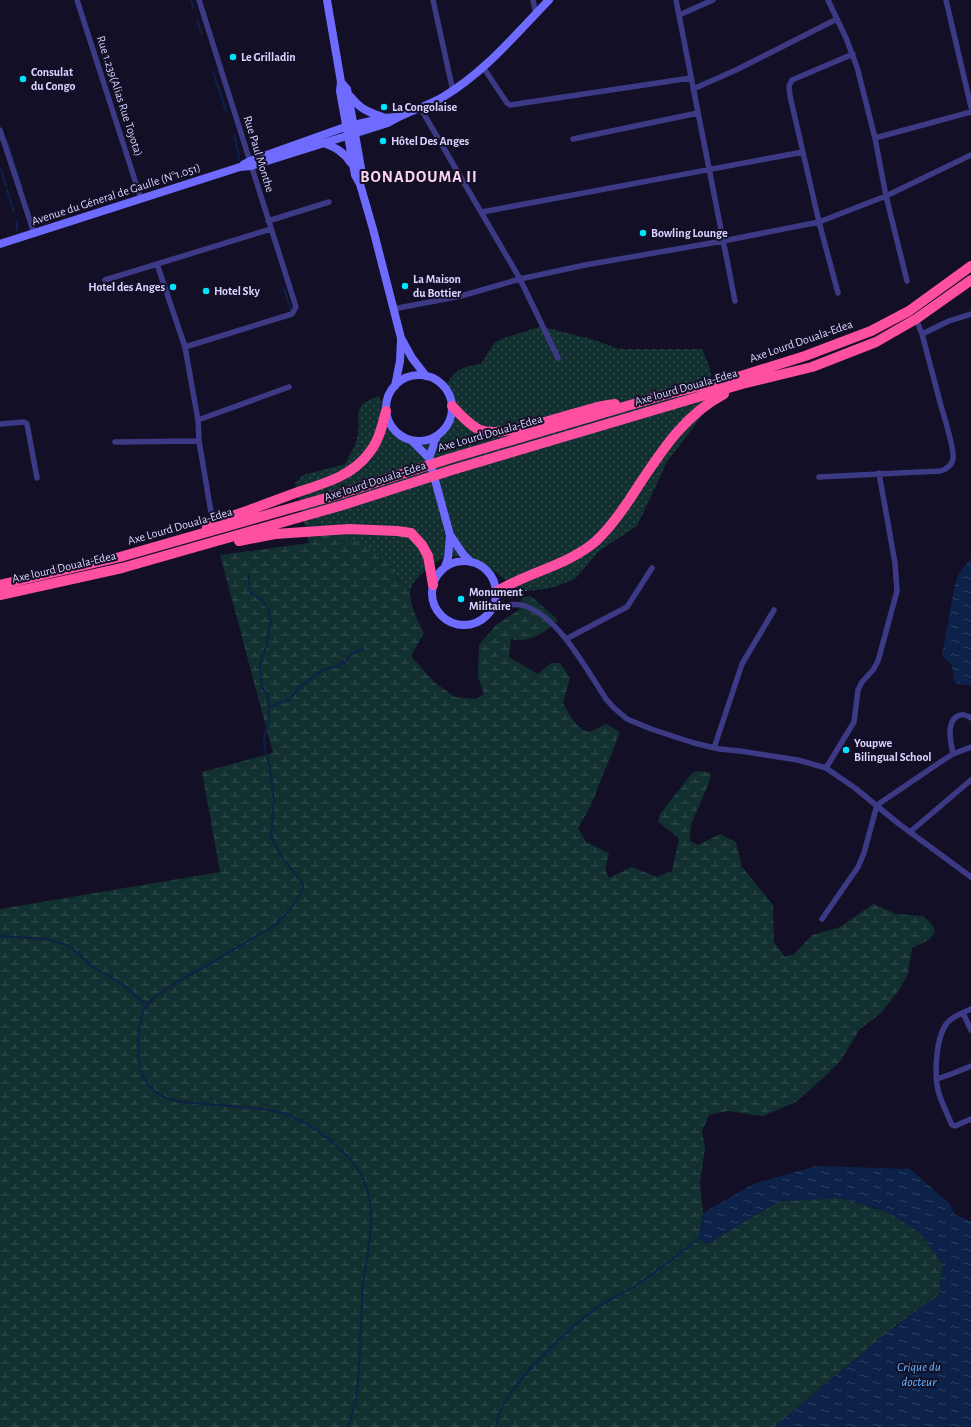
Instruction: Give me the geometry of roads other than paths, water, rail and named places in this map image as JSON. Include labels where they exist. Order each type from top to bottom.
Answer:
[{"type":"highway","name":"Axe Lourd Douala-Edea","points":[[0,584],[120,557],[340,494],[448,459],[664,395],[741,376],[805,356],[871,331],[909,311],[971,266]]},
{"type":"highway","name":"Axe lourd Douala-Edea","points":[[0,595],[122,568],[343,505],[452,470],[742,384],[812,367],[876,342],[916,319],[971,280]]},
{"type":"highway","points":[[496,592],[512,583],[572,557],[595,542],[608,529],[624,507],[668,441],[701,408],[742,384]]},
{"type":"highway","points":[[452,406],[479,429],[495,432],[512,430],[594,408],[664,395]]},
{"type":"highway","points":[[189,537],[213,524],[336,479],[352,470],[374,447],[378,439],[386,411]]},
{"type":"highway","points":[[192,548],[275,534],[349,529],[411,533],[422,545],[428,556],[433,585]]},
{"type":"main road","points":[[327,0],[341,82],[340,91],[362,174],[360,184]]},
{"type":"main road","name":"Avenue du Géneral de Gaulle (N°1.051)","points":[[250,163],[323,143],[350,130],[388,123],[421,108],[452,91],[483,67],[549,0]]},
{"type":"main road","points":[[341,82],[347,89],[348,94],[353,167],[360,184],[401,338],[412,358],[426,376]]},
{"type":"main road","points":[[348,94],[358,106],[384,118]]},
{"type":"main road","name":"Avenue du Géneral de Gaulle (N°1.051)","points":[[0,244],[240,167],[384,118],[397,118]]},
{"type":"main road","points":[[323,143],[333,146],[341,151],[353,167]]},
{"type":"main road","points":[[401,338],[400,361],[395,386],[388,400],[386,411],[391,425],[397,432],[412,441],[429,458],[450,535],[463,554],[472,562],[486,570],[492,576],[495,584],[495,603],[490,613],[471,625],[460,626],[449,622],[440,615],[434,606],[432,596],[433,585],[437,575],[445,567],[458,562],[472,562]]},
{"type":"main road","points":[[395,386],[403,380],[415,376],[426,376],[439,382],[444,387],[451,399],[451,417],[446,428],[437,436],[422,441],[412,441]]},
{"type":"main road","points":[[429,458],[437,436]]},
{"type":"main road","points":[[445,567],[448,558],[450,535]]},
{"type":"street","name":"Rue 1.239(Alias Rue Toyota)","points":[[78,0],[141,199]]},
{"type":"street","name":"Rue Paul Monthe","points":[[185,347],[292,314],[296,307],[270,229],[199,0]]},
{"type":"street","points":[[433,0],[452,91]]},
{"type":"street","points":[[533,0],[536,14]]},
{"type":"street","points":[[676,0],[735,301]]},
{"type":"street","points":[[679,16],[713,0]]},
{"type":"street","points":[[828,0],[858,66],[875,138],[886,196],[907,281]]},
{"type":"street","points":[[946,0],[971,107]]},
{"type":"street","points":[[693,89],[736,70],[836,19]]},
{"type":"street","points":[[838,293],[818,222],[790,96],[790,82],[853,54]]},
{"type":"street","points":[[483,67],[507,103],[510,105],[691,78]]},
{"type":"street","points":[[421,108],[520,279],[558,358]]},
{"type":"street","points":[[875,138],[971,112]]},
{"type":"street","points":[[573,139],[698,113]]},
{"type":"street","points":[[0,130],[34,233]]},
{"type":"street","points":[[482,212],[803,152]]},
{"type":"street","points":[[393,310],[461,296],[520,279],[585,265],[723,241],[818,222],[886,196],[971,155]]},
{"type":"street","points":[[268,221],[329,202]]},
{"type":"street","points":[[106,280],[270,229]]},
{"type":"street","points":[[157,264],[185,347],[198,420],[199,441],[213,524]]},
{"type":"street","points":[[922,334],[949,321],[971,314]]},
{"type":"street","points":[[818,477],[940,471],[948,467],[953,459],[949,434],[922,334],[916,319]]},
{"type":"street","points":[[198,420],[289,387]]},
{"type":"street","points":[[0,424],[24,422],[27,424],[37,478]]},
{"type":"street","points":[[115,442],[199,441]]},
{"type":"street","points":[[826,768],[854,722],[858,690],[862,682],[873,670],[878,661],[897,591],[896,563],[879,473]]},
{"type":"street","points":[[566,639],[627,607],[652,568]]},
{"type":"street","points":[[495,603],[520,604],[532,609],[562,633],[606,699],[627,719],[650,729],[714,748],[798,760],[826,768],[855,788],[910,832],[970,876]]},
{"type":"street","points":[[714,748],[742,664],[774,610]]},
{"type":"street","points":[[953,754],[950,729],[953,719],[959,715],[966,715],[971,718]]},
{"type":"street","points":[[822,919],[858,867],[864,853],[876,805],[953,754],[971,747]]},
{"type":"street","points":[[910,832],[971,780]]},
{"type":"street","points":[[971,1009],[954,1017],[947,1023],[943,1030],[939,1040],[936,1079],[938,1092],[952,1124],[955,1126],[971,1119]]},
{"type":"street","points":[[963,1013],[971,1030]]},
{"type":"street","points":[[936,1079],[954,1074],[971,1066]]},
{"type":"water","points":[[971,558],[971,685],[964,685],[956,683],[951,664],[942,654],[955,584],[958,575]]},
{"type":"water","name":"Crique du docteur","points":[[816,1166],[910,1169],[950,1204],[955,1215],[971,1221],[971,1427],[774,1427],[894,1327],[939,1295],[943,1265],[921,1234],[890,1213],[840,1198],[779,1201],[707,1244],[699,1238],[703,1213],[753,1184]]},
{"type":"waterway","points":[[191,0],[193,8]]},
{"type":"waterway","points":[[197,19],[202,35]]},
{"type":"waterway","points":[[213,72],[226,111]]},
{"type":"waterway","points":[[234,135],[239,160]]},
{"type":"waterway","points":[[7,141],[22,187]]},
{"type":"waterway","points":[[1,170],[6,186]]},
{"type":"waterway","points":[[7,190],[14,212]]},
{"type":"waterway","points":[[17,221],[17,230]]},
{"type":"waterway","points":[[284,288],[291,310]]},
{"type":"waterway","points":[[249,575],[251,593],[262,600],[268,609],[271,618],[267,643],[260,668],[262,688],[268,695],[269,716],[264,739],[265,751],[270,768],[274,800],[271,836],[281,856],[301,881],[303,887],[298,899],[275,925],[177,982],[160,993],[147,1005],[142,1014],[140,1025],[138,1042],[139,1062],[145,1080],[151,1088],[169,1099],[184,1102],[271,1111],[291,1116],[302,1121],[332,1142],[350,1159],[363,1178],[368,1192],[371,1221],[362,1294],[356,1402],[348,1427]]},
{"type":"waterway","points":[[270,706],[290,700],[300,687],[317,674],[326,669],[337,666],[342,661],[344,664],[351,654],[363,649]]},
{"type":"waterway","points":[[0,936],[46,939],[67,945],[90,965],[122,984],[147,1005]]},
{"type":"waterway","points":[[496,1427],[500,1412],[509,1396],[537,1362],[569,1330],[584,1317],[606,1302],[637,1285],[701,1237]]},
{"type":"place","name":"Le Grilladin","points":[[233,57]]},
{"type":"place","name":"Consulat du Congo","points":[[23,79]]},
{"type":"place","name":"La Congolaise","points":[[384,107]]},
{"type":"place","name":"Hôtel Des Anges","points":[[383,141]]},
{"type":"place","name":"Bowling Lounge","points":[[643,233]]},
{"type":"place","name":"La Maison du Bottier","points":[[405,286]]},
{"type":"place","name":"Hotel des Anges","points":[[173,287]]},
{"type":"place","name":"Hotel Sky","points":[[206,291]]},
{"type":"place","name":"Monument Militaire","points":[[461,599]]},
{"type":"place","name":"Youpwe Bilingual School","points":[[846,750]]},
{"type":"district","name":"BONADOUMA II","points":[[419,177]]}]
